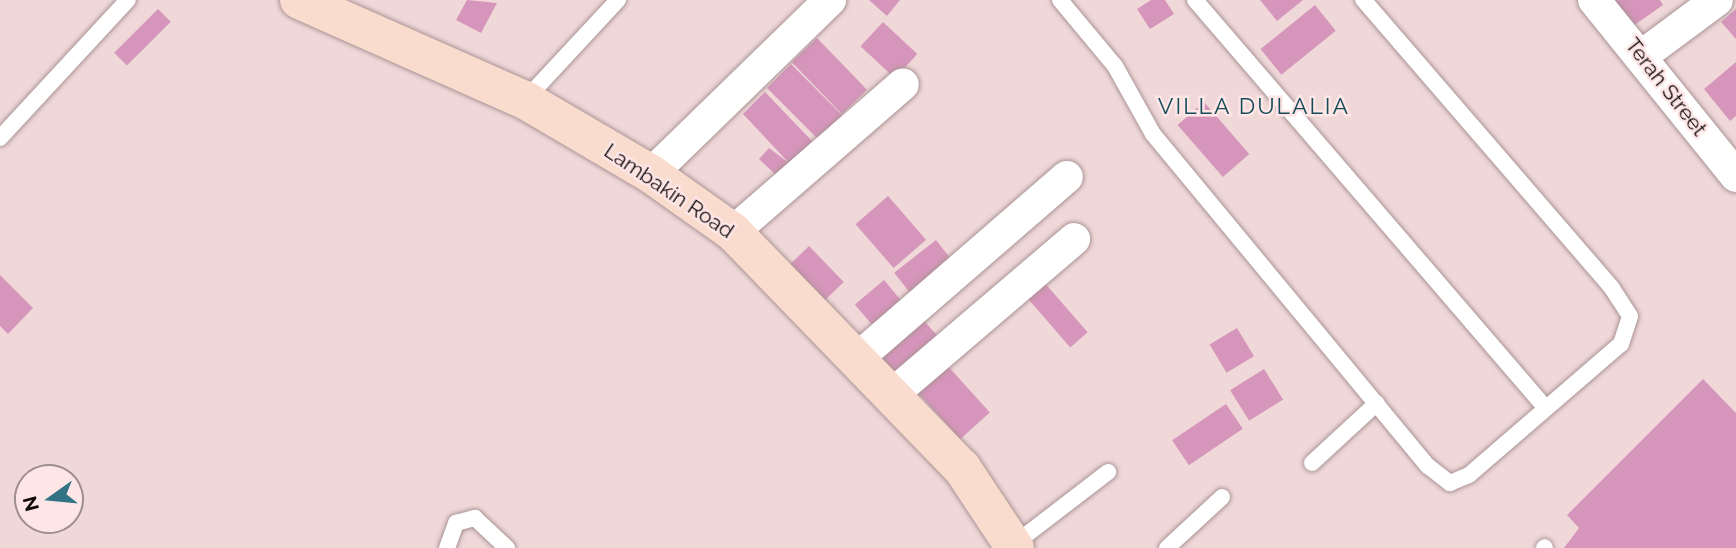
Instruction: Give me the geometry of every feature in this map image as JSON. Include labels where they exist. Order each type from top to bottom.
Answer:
[{"type":"main road","name":"Lambakin Road","points":[[299,0],[525,100],[650,174],[733,232],[894,393],[962,468],[1014,547]]},
{"type":"street","points":[[650,174],[830,0]]},
{"type":"street","name":"Terah Street","points":[[1594,0],[1643,55],[1736,176]]},
{"type":"street","points":[[1643,55],[1717,0]]},
{"type":"street","points":[[733,232],[903,84]]},
{"type":"street","points":[[859,357],[1068,177]]},
{"type":"street","points":[[894,393],[1074,239]]},
{"type":"lane","points":[[0,138],[128,0]]},
{"type":"lane","points":[[525,100],[618,0]]},
{"type":"lane","points":[[1059,0],[1115,66],[1153,134],[1429,466],[1450,482],[1469,475],[1544,406],[1621,344],[1630,316],[1612,288],[1363,0]]},
{"type":"lane","points":[[1195,0],[1544,406]]},
{"type":"lane","points":[[1312,463],[1377,403]]},
{"type":"lane","points":[[1014,547],[1108,472]]},
{"type":"lane","points":[[1167,548],[1222,497]]},
{"type":"lane","points":[[447,548],[456,523],[475,517],[507,548]]},
{"type":"building","points":[[467,0],[497,3],[481,33],[456,20]]},
{"type":"building","points":[[869,0],[900,0],[887,16]]},
{"type":"building","points":[[1151,0],[1165,0],[1174,14],[1150,29],[1137,9]]},
{"type":"building","points":[[1260,0],[1303,0],[1277,21]]},
{"type":"building","points":[[1615,0],[1660,0],[1663,5],[1633,26]]},
{"type":"building","points":[[1315,5],[1336,31],[1281,75],[1261,49]]},
{"type":"building","points":[[158,9],[171,22],[127,66],[114,53]]},
{"type":"building","points":[[1736,9],[1736,39],[1721,22]]},
{"type":"building","points":[[883,22],[917,54],[895,78],[860,46]]},
{"type":"building","points":[[817,38],[867,90],[842,114],[792,62]]},
{"type":"building","points":[[1736,62],[1736,116],[1730,121],[1704,89]]},
{"type":"building","points":[[791,64],[842,115],[818,139],[767,88]]},
{"type":"building","points":[[765,92],[812,141],[778,177],[759,159],[769,148],[789,163],[743,114]]},
{"type":"building","points":[[1204,102],[1249,154],[1223,177],[1178,125]]},
{"type":"building","points":[[888,196],[926,240],[894,268],[856,224]]},
{"type":"building","points":[[936,240],[957,267],[915,299],[894,273]]},
{"type":"building","points":[[809,246],[844,282],[817,308],[782,272]]},
{"type":"building","points":[[0,275],[33,308],[8,334],[0,326]]},
{"type":"building","points":[[884,280],[909,310],[880,334],[855,304]]},
{"type":"building","points":[[1043,281],[1088,332],[1070,347],[1026,296]]},
{"type":"building","points":[[920,316],[941,340],[895,380],[874,356]]},
{"type":"building","points":[[1237,328],[1254,356],[1227,373],[1210,344]]},
{"type":"building","points":[[947,365],[990,413],[960,439],[917,392]]},
{"type":"building","points":[[1264,369],[1283,400],[1249,421],[1230,390]]},
{"type":"building","points":[[1703,379],[1736,413],[1736,548],[1564,548],[1579,528],[1567,515]]},
{"type":"building","points":[[1226,404],[1243,429],[1189,465],[1172,440]]},
{"type":"district","name":"VILLA DULALIA","points":[[1254,106]]}]
